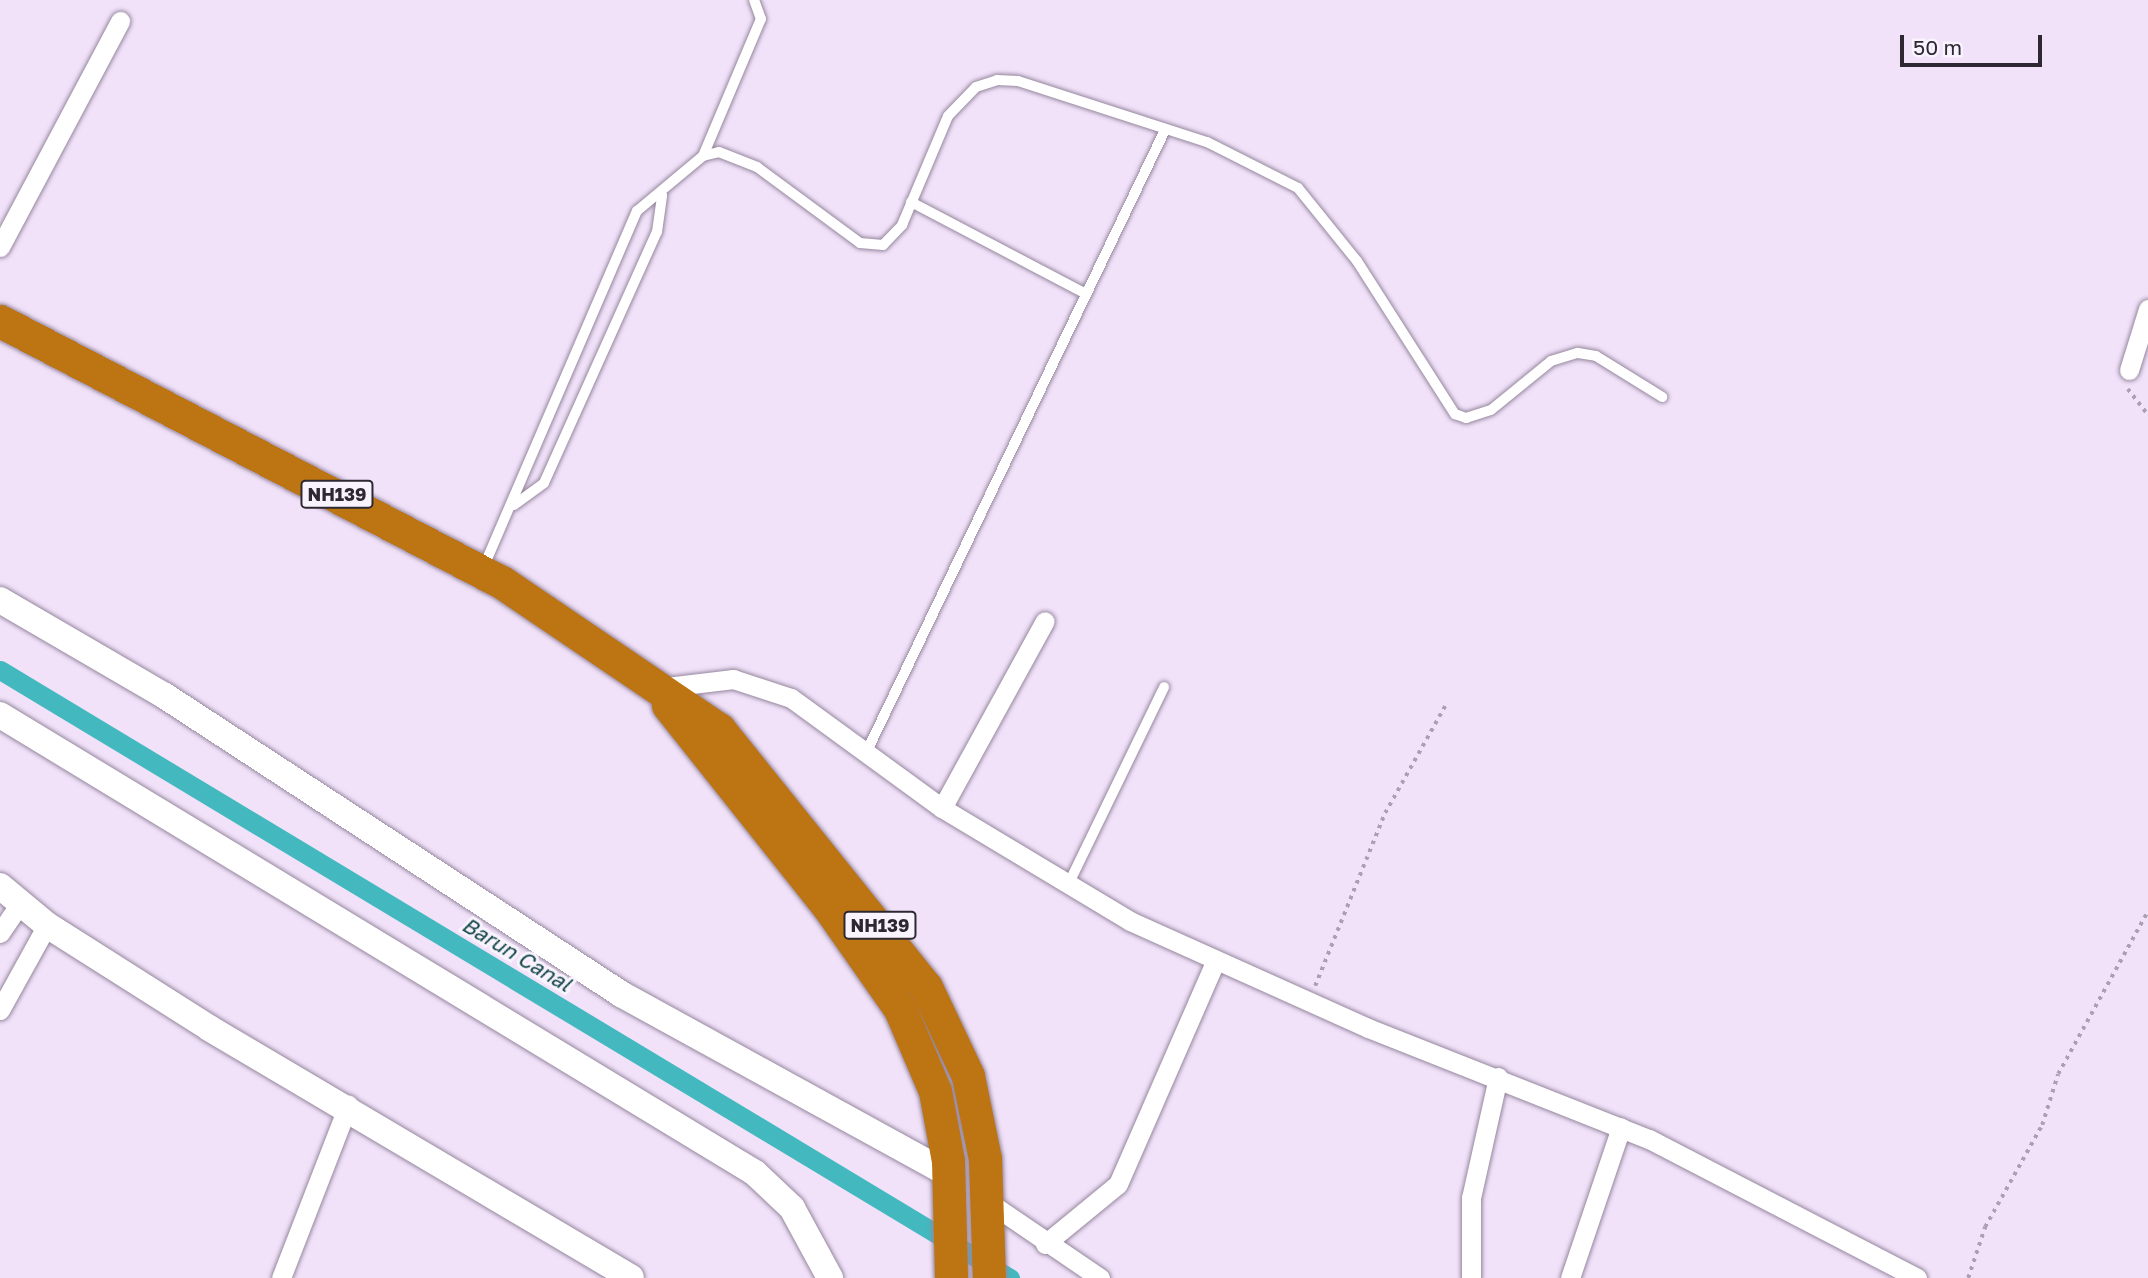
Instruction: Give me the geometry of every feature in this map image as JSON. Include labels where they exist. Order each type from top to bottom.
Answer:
[{"type":"highway","name":"NH139","points":[[0,321],[481,571],[578,631],[655,690],[719,729],[926,987],[968,1076],[987,1212],[989,1278]]},
{"type":"highway","name":"NH139","points":[[655,690],[828,906],[900,1009],[935,1091],[949,1188],[951,1277]]},
{"type":"main road","points":[[0,600],[165,696],[621,994],[949,1188]]},
{"type":"main road","points":[[0,715],[755,1173],[792,1208],[830,1278]]},
{"type":"main road","points":[[10,895],[47,925],[631,1278]]},
{"type":"street","points":[[0,247],[120,21]]},
{"type":"street","points":[[2129,370],[2148,309]]},
{"type":"street","points":[[942,808],[1045,621]]},
{"type":"street","points":[[655,690],[733,679],[758,683],[791,698],[942,808],[1067,886],[1308,1002],[1621,1127],[1917,1278]]},
{"type":"street","points":[[0,933],[10,895]]},
{"type":"street","points":[[0,1010],[47,925]]},
{"type":"street","points":[[1045,1244],[1118,1184],[1142,1118],[1216,960]]},
{"type":"street","points":[[1471,1278],[1471,1198],[1499,1077]]},
{"type":"street","points":[[281,1278],[348,1105]]},
{"type":"street","points":[[1570,1278],[1621,1127]]},
{"type":"street","points":[[987,1212],[1100,1278]]},
{"type":"lane","points":[[481,571],[514,505],[524,460],[637,211],[663,195],[703,156],[761,19],[754,0]]},
{"type":"lane","points":[[703,156],[738,155],[860,243],[883,245],[893,238],[948,116],[976,87],[997,80],[1018,81],[1263,165],[1313,201],[1455,414],[1466,418],[1491,410],[1551,361],[1578,352],[1596,356],[1662,397]]},
{"type":"lane","points":[[866,753],[1165,130]]},
{"type":"lane","points":[[514,505],[544,483],[657,232],[663,195]]},
{"type":"lane","points":[[911,202],[1086,293]]},
{"type":"lane","points":[[1067,886],[1164,687]]},
{"type":"path","points":[[2129,370],[2130,397],[2148,415]]},
{"type":"path","points":[[1308,1002],[1385,813],[1445,706]]},
{"type":"path","points":[[1968,1278],[1985,1227],[2042,1125],[2063,1063],[2148,911]]},
{"type":"waterway","name":"Barun Canal","points":[[0,670],[1010,1278]]}]
